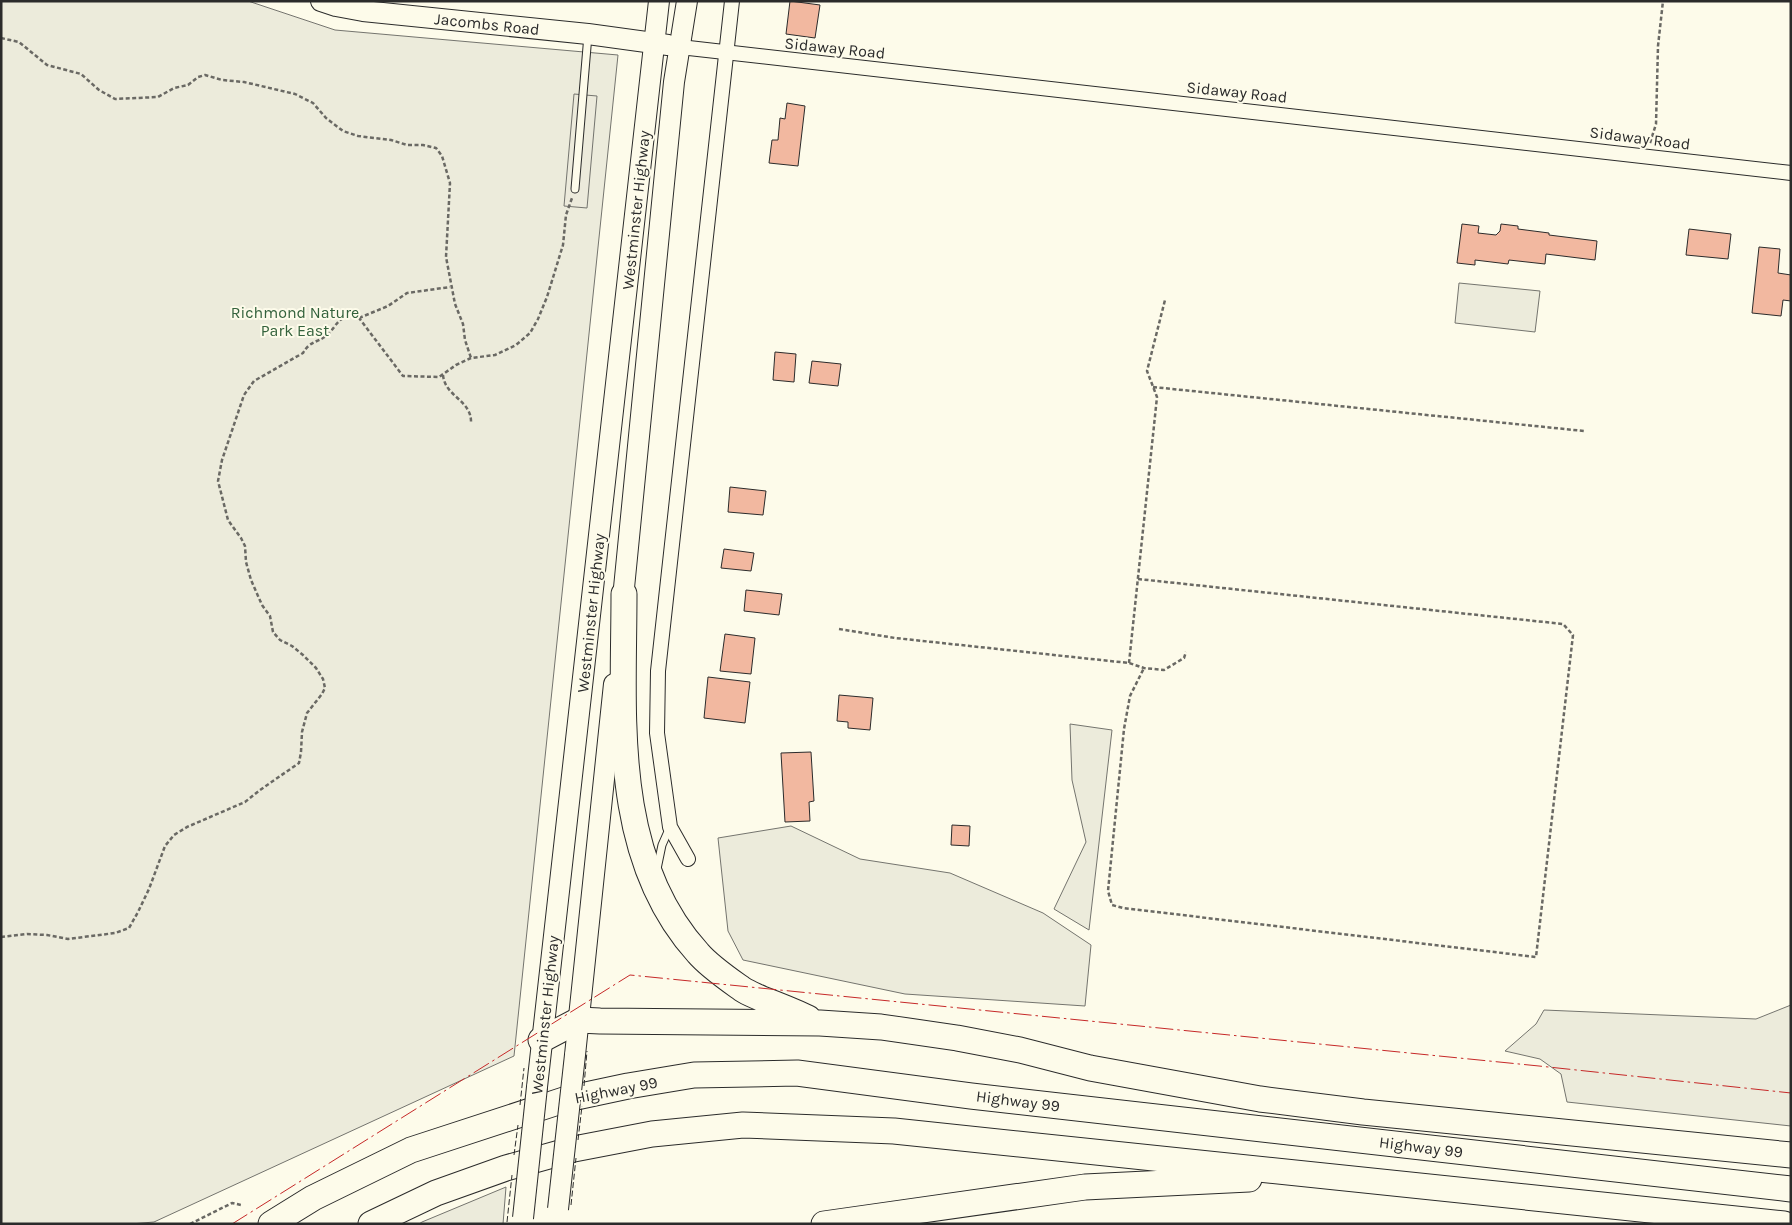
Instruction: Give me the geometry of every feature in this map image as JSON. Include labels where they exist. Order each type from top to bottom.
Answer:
[{"type":"highway","points":[[624,594],[626,768],[629,799],[640,846],[654,883],[671,918],[698,954],[744,991],[820,1023]]},
{"type":"highway","points":[[541,1040],[579,1020],[600,1022],[820,1023],[881,1027],[957,1038],[1020,1050],[1090,1068],[1260,1099],[1363,1112],[1791,1155]]},
{"type":"highway","name":"Highway 99","points":[[271,1224],[312,1198],[411,1150],[567,1100],[628,1086],[703,1075],[797,1074],[971,1096],[1791,1189]]},
{"type":"highway","points":[[371,1224],[436,1193],[506,1168],[566,1151],[652,1134],[743,1125],[894,1131],[1784,1224]]},
{"type":"highway","points":[[824,1224],[1085,1187],[1240,1180],[1294,1172]]},
{"type":"main road","name":"Jacombs Road","points":[[321,1],[363,11],[588,34],[680,47]]},
{"type":"main road","name":"Westminster Highway","points":[[524,1222],[541,1040],[659,1]]},
{"type":"main road","name":"Westminster Highway","points":[[557,1216],[624,594],[674,82],[687,1]]},
{"type":"street","points":[[688,859],[670,827],[656,733],[658,671],[732,1]]},
{"type":"street","name":"Sidaway Road","points":[[680,47],[1791,173]]},
{"type":"lane","points":[[575,189],[588,34]]},
{"type":"lane","points":[[654,883],[662,844],[670,827]]},
{"type":"path","points":[[1645,156],[1656,124],[1658,46],[1663,1]]},
{"type":"path","points":[[1,38],[20,42],[47,66],[82,74],[99,90],[115,98],[158,97],[174,88],[188,85],[198,77],[205,75],[295,94],[313,103],[326,118],[343,130],[358,136],[436,148],[442,156],[450,182],[446,257],[455,304],[463,324],[470,358]]},
{"type":"path","points":[[359,318],[403,376],[439,377],[470,358],[495,355],[516,345],[530,333],[547,297],[563,245],[566,215],[575,189]]},
{"type":"path","points":[[1,937],[27,934],[68,939],[116,933],[129,928],[149,889],[164,846],[174,835],[195,823],[245,802],[299,763],[302,752],[302,732],[307,713],[325,688],[323,679],[316,668],[303,655],[292,646],[280,640],[272,632],[270,616],[262,605],[251,580],[246,562],[245,546],[228,520],[218,481],[222,460],[244,395],[254,381],[303,353],[308,344],[326,335],[338,320],[351,316],[359,318],[388,306],[407,293],[451,287]]},
{"type":"path","points":[[1130,663],[1157,397],[1147,371],[1165,300]]},
{"type":"path","points":[[443,375],[447,388],[469,410],[471,423]]},
{"type":"path","points":[[1153,387],[1584,431]]},
{"type":"path","points":[[1138,579],[1563,624],[1573,635],[1536,957],[1123,908],[1112,905],[1108,891],[1124,728],[1130,696],[1144,668]]},
{"type":"path","points":[[839,629],[895,638],[1130,663],[1144,668],[1164,670],[1184,658],[1186,652]]},
{"type":"path","points":[[190,1224],[232,1203],[241,1204]]},
{"type":"green space","name":"Richmond Nature Park East","points":[[1,1],[248,1],[335,30],[618,55],[514,1056],[154,1222],[131,1224],[1,1224]]},
{"type":"green space","points":[[1459,283],[1540,291],[1535,332],[1455,323]]},
{"type":"green space","points":[[1070,724],[1112,730],[1089,930],[1054,909],[1086,842],[1072,780]]},
{"type":"green space","points":[[791,826],[860,859],[950,873],[1043,913],[1091,945],[1085,1006],[905,994],[743,960],[728,931],[718,838]]},
{"type":"green space","points":[[1791,1005],[1791,1126],[1567,1102],[1561,1074],[1540,1059],[1505,1051],[1536,1024],[1544,1010],[1756,1019]]},
{"type":"green space","points":[[506,1187],[503,1224],[419,1224],[422,1222]]},
{"type":"shaded area","points":[[574,94],[597,96],[587,208],[564,206]]},
{"type":"building","points":[[790,1],[820,5],[815,38],[786,34]]},
{"type":"building","points":[[787,103],[805,106],[798,166],[769,163],[772,140],[778,140],[780,118],[785,119]]},
{"type":"building","points":[[1462,224],[1479,226],[1478,233],[1496,235],[1500,231],[1501,224],[1518,226],[1518,229],[1549,233],[1549,235],[1597,241],[1595,260],[1546,254],[1545,264],[1509,260],[1508,264],[1475,260],[1475,265],[1457,263]]},
{"type":"building","points":[[1689,229],[1731,234],[1728,259],[1686,255]]},
{"type":"building","points":[[1759,247],[1780,249],[1778,273],[1791,275],[1791,301],[1783,300],[1781,316],[1752,313]]},
{"type":"building","points":[[775,352],[796,354],[794,382],[773,380]]},
{"type":"building","points":[[812,361],[841,364],[838,386],[809,383]]},
{"type":"building","points":[[730,487],[766,491],[763,515],[728,512]]},
{"type":"building","points":[[724,549],[754,553],[751,571],[721,568]]},
{"type":"building","points":[[746,590],[782,594],[779,615],[744,611]]},
{"type":"building","points":[[725,634],[755,638],[751,674],[720,671]]},
{"type":"building","points":[[708,677],[750,682],[745,723],[704,718]]},
{"type":"building","points":[[839,695],[873,698],[870,730],[848,728],[848,722],[837,721]]},
{"type":"building","points":[[811,752],[814,801],[809,802],[810,821],[785,822],[781,753]]},
{"type":"building","points":[[952,825],[970,826],[969,846],[951,845]]},
{"type":"fence","points":[[584,1086],[587,1051]]},
{"type":"fence","points":[[520,1105],[524,1068]]},
{"type":"fence","points":[[578,1140],[582,1106]]},
{"type":"fence","points":[[514,1155],[518,1125]]},
{"type":"fence","points":[[571,1205],[576,1158]]},
{"type":"fence","points":[[507,1222],[512,1175]]},
{"type":"power","points":[[232,1224],[630,975],[1791,1093]]}]
